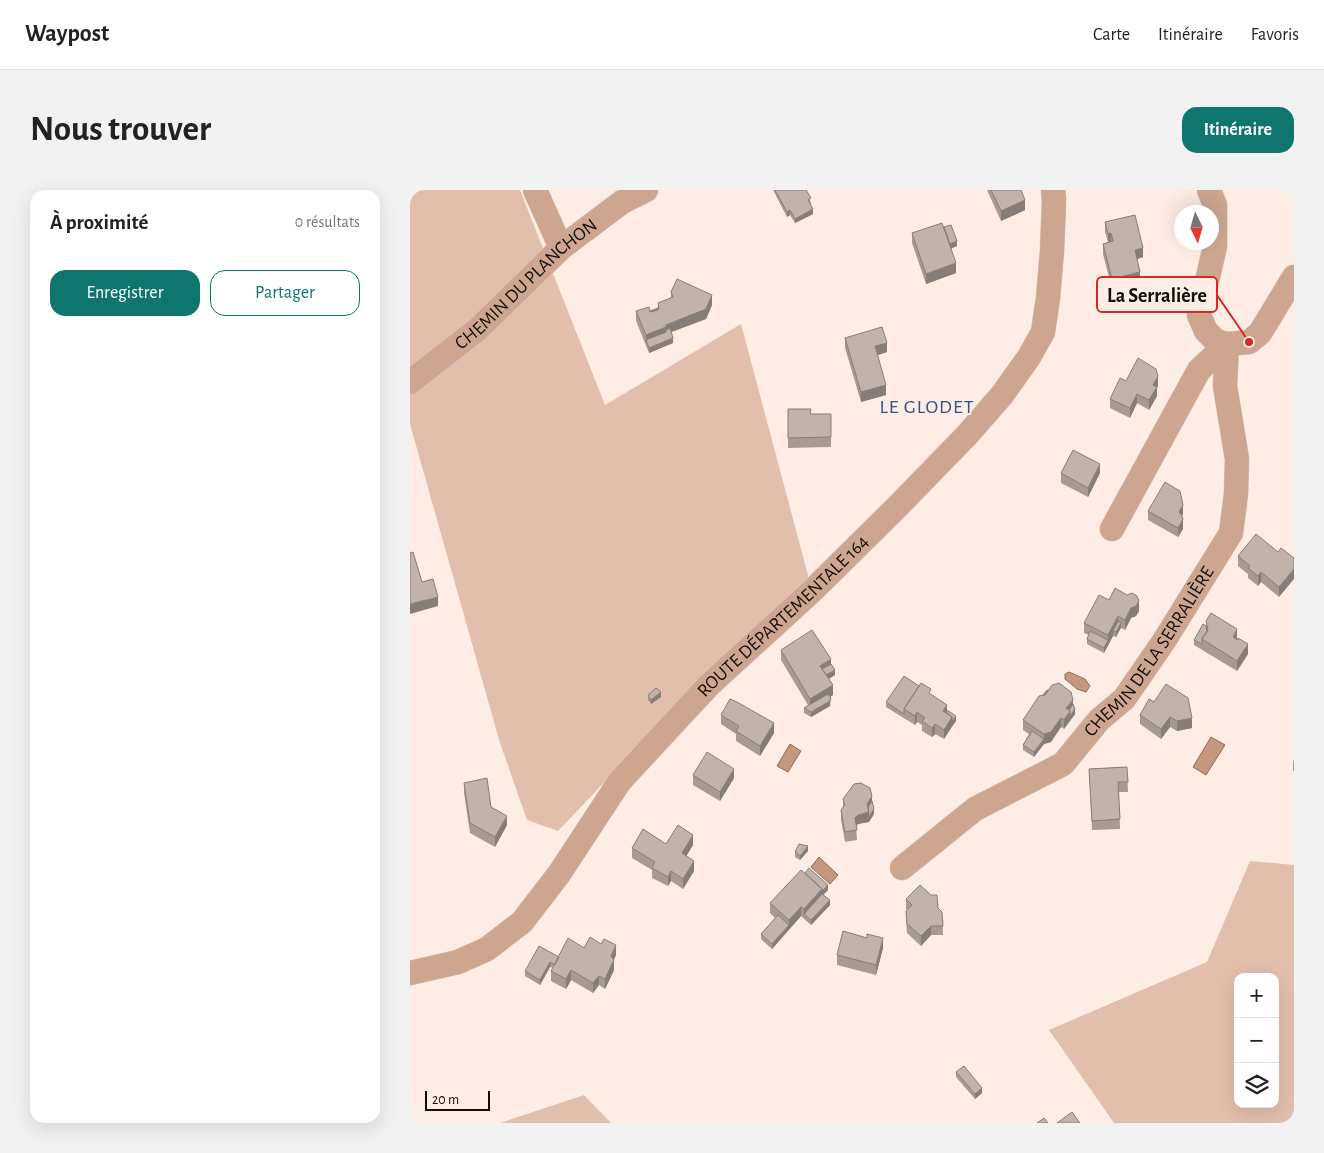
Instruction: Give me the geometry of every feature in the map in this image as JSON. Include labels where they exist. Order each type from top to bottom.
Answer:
[{"type":"street","points":[[535,190],[560,248]]},
{"type":"street","name":"CHEMIN DU PLANCHON","points":[[410,382],[477,330],[560,248],[622,202],[646,190]]},
{"type":"street","name":"ROUTE DÉPARTEMENTALE 164","points":[[410,973],[458,962],[487,949],[522,922],[559,874],[620,781],[709,685],[812,591],[898,506],[967,435],[1002,395],[1043,332],[1052,251],[1053,190]]},
{"type":"street","points":[[1209,190],[1216,205],[1215,246],[1199,304],[1199,315],[1206,331],[1216,341],[1227,344],[1249,342],[1260,333],[1294,277]]},
{"type":"street","points":[[1112,529],[1199,370],[1227,344]]},
{"type":"street","name":"CHEMIN DE LA SERRALIÈRE","points":[[902,868],[975,809],[1063,764],[1099,720],[1124,699],[1164,641],[1231,533],[1236,494],[1237,459],[1225,386],[1227,344]]},
{"type":"shaded area","points":[[410,190],[520,190],[605,405],[741,324],[809,579],[737,643],[558,831],[527,820],[500,743],[410,424]]},
{"type":"shaded area","points":[[1069,672],[1085,679],[1090,686],[1086,692],[1077,689],[1065,679],[1065,674]]},
{"type":"shaded area","points":[[1211,737],[1225,745],[1206,775],[1193,767]]},
{"type":"shaded area","points":[[790,744],[801,751],[788,772],[777,766]]},
{"type":"shaded area","points":[[819,857],[838,875],[830,884],[811,867]]},
{"type":"shaded area","points":[[1250,861],[1294,865],[1294,1123],[1114,1123],[1049,1030],[1207,962]]},
{"type":"shaded area","points":[[584,1095],[611,1123],[500,1123]]},
{"type":"building","points":[[775,190],[806,190],[811,198],[808,200],[813,209],[795,219],[790,210],[787,212]]},
{"type":"building","points":[[991,190],[1021,190],[1025,200],[1001,211]]},
{"type":"building","points":[[1135,215],[1143,248],[1135,250],[1140,272],[1112,279],[1103,244],[1113,241],[1111,233],[1108,234],[1105,222]]},
{"type":"building","points":[[942,223],[956,263],[926,274],[912,233]]},
{"type":"building","points":[[951,225],[957,241],[950,244],[944,227]]},
{"type":"building","points":[[677,279],[712,295],[706,309],[646,335],[636,311],[649,307],[650,312],[659,309],[658,303],[673,297],[671,292]]},
{"type":"building","points":[[882,327],[887,343],[875,346],[886,385],[861,392],[845,338]]},
{"type":"building","points":[[670,328],[673,338],[649,348],[646,340],[666,332]]},
{"type":"building","points":[[1138,358],[1156,369],[1158,376],[1153,385],[1157,387],[1149,400],[1137,394],[1130,408],[1110,399],[1120,378],[1126,381]]},
{"type":"building","points":[[788,409],[811,409],[810,414],[831,414],[831,437],[788,438]]},
{"type":"building","points":[[1073,450],[1100,464],[1088,488],[1061,473]]},
{"type":"building","points":[[1165,482],[1180,491],[1183,505],[1179,512],[1183,519],[1178,528],[1148,511]]},
{"type":"building","points":[[1256,534],[1278,552],[1281,548],[1294,558],[1294,569],[1279,587],[1261,572],[1258,576],[1238,556]]},
{"type":"building","points":[[413,552],[422,582],[433,579],[438,597],[410,604],[410,553]]},
{"type":"building","points":[[1115,588],[1127,595],[1132,593],[1137,596],[1139,601],[1136,606],[1131,608],[1125,620],[1118,616],[1108,635],[1084,623],[1099,595],[1109,600]]},
{"type":"building","points":[[1211,613],[1237,629],[1233,637],[1248,644],[1237,661],[1202,639],[1208,630],[1206,621]]},
{"type":"building","points":[[1118,621],[1121,623],[1116,632],[1113,631]]},
{"type":"building","points":[[1203,624],[1206,626],[1207,631],[1202,639],[1202,644],[1194,640]]},
{"type":"building","points":[[812,630],[831,659],[820,666],[833,685],[810,699],[781,650]]},
{"type":"building","points":[[1090,631],[1108,640],[1104,648],[1087,639]]},
{"type":"building","points":[[831,664],[835,670],[826,675],[822,669]]},
{"type":"building","points":[[904,676],[919,686],[904,709],[904,714],[886,702]]},
{"type":"building","points":[[921,683],[931,689],[929,693],[947,705],[943,711],[952,717],[944,730],[935,724],[932,728],[922,721],[925,718],[917,712],[915,716],[904,709]]},
{"type":"building","points":[[1059,683],[1071,692],[1073,700],[1066,708],[1070,711],[1064,720],[1061,718],[1051,732],[1044,734],[1023,720],[1039,696],[1045,695],[1052,685]]},
{"type":"building","points":[[1166,684],[1188,698],[1192,718],[1177,721],[1170,717],[1161,729],[1140,715],[1149,699],[1154,702]]},
{"type":"building","points":[[656,688],[661,692],[651,700],[648,695]]},
{"type":"building","points":[[828,694],[831,698],[830,701],[811,712],[804,708]]},
{"type":"building","points":[[730,699],[774,723],[760,746],[736,731],[739,726],[721,715]]},
{"type":"building","points":[[1073,704],[1075,709],[1070,716],[1069,710]]},
{"type":"building","points":[[947,710],[956,716],[952,721],[952,717],[946,712]]},
{"type":"building","points":[[1032,731],[1044,739],[1034,752],[1023,745]]},
{"type":"building","points":[[707,752],[734,769],[720,792],[693,775]]},
{"type":"building","points":[[1127,767],[1128,782],[1118,782],[1120,819],[1092,821],[1089,769]]},
{"type":"building","points":[[487,778],[491,807],[507,816],[495,837],[470,823],[464,783]]},
{"type":"building","points":[[861,783],[870,788],[872,796],[867,804],[869,812],[858,815],[855,818],[857,830],[845,832],[841,810],[845,805],[843,799],[854,784]]},
{"type":"building","points":[[872,801],[874,809],[869,817],[868,807]]},
{"type":"building","points":[[678,825],[693,835],[682,853],[694,861],[683,879],[671,871],[668,877],[652,868],[655,862],[632,848],[643,829],[666,844]]},
{"type":"building","points":[[799,844],[808,846],[800,856],[795,852]]},
{"type":"building","points":[[809,868],[828,885],[822,891],[805,873]]},
{"type":"building","points":[[801,870],[822,889],[804,909],[801,907],[789,920],[770,903]]},
{"type":"building","points":[[920,885],[931,895],[937,895],[938,908],[942,912],[943,926],[931,926],[921,936],[907,924],[906,911],[912,905],[906,899]]},
{"type":"building","points":[[822,894],[830,900],[811,920],[804,914]]},
{"type":"building","points":[[778,915],[789,925],[772,944],[761,934]]},
{"type":"building","points":[[843,931],[867,938],[867,934],[883,938],[876,965],[837,955]]},
{"type":"building","points":[[590,937],[601,944],[604,939],[616,945],[611,956],[614,960],[605,979],[599,976],[593,983],[571,970],[566,979],[551,971],[568,938],[584,948]]},
{"type":"building","points":[[539,946],[559,957],[555,965],[550,962],[540,980],[525,971]]},
{"type":"building","points":[[964,1066],[982,1088],[975,1094],[956,1072]]},
{"type":"building","points":[[1072,1112],[1080,1123],[1057,1123]]},
{"type":"building","points":[[1044,1118],[1048,1123],[1037,1123]]},
{"type":"place","name":"La Serralière","points":[[1249,342]]},
{"type":"district","name":"LE GLODET","points":[[927,407]]}]
